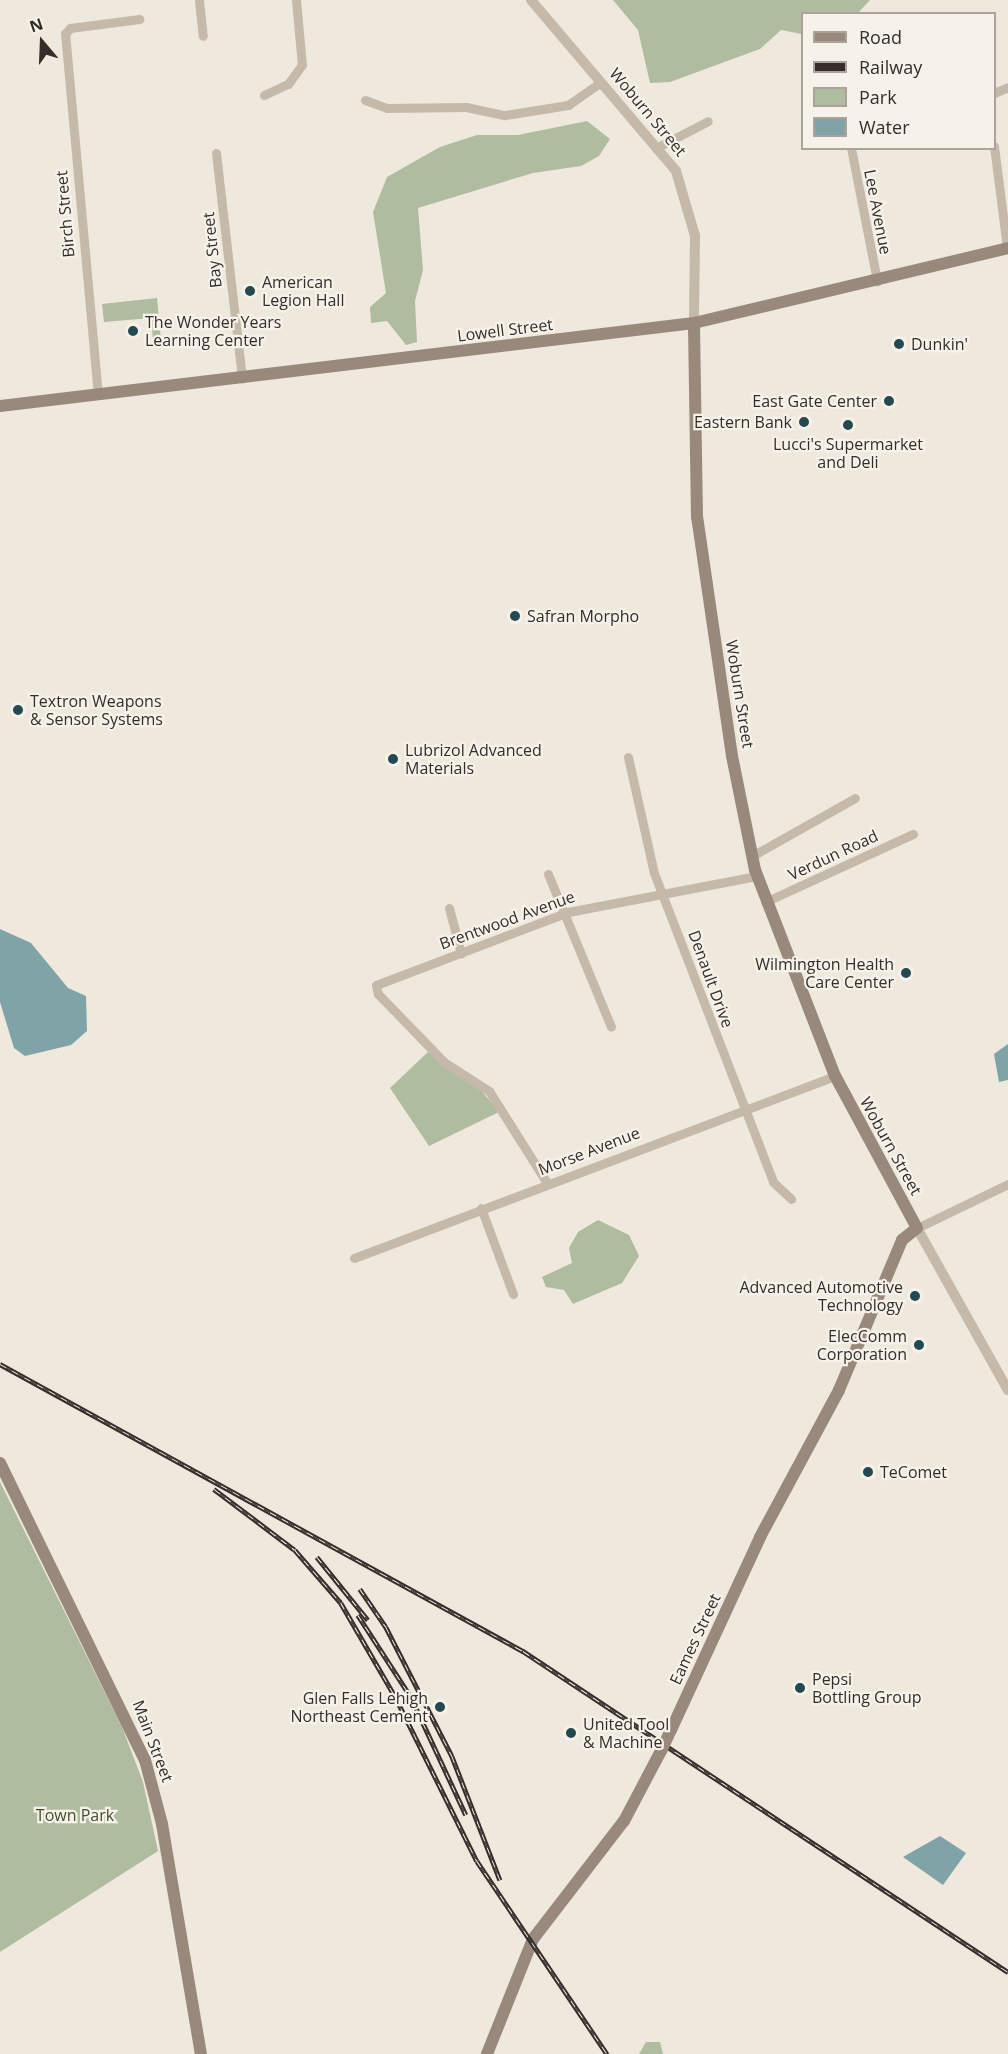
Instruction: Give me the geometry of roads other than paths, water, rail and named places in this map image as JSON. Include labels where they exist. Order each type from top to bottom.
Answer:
[{"type":"main road","name":"Lowell Street","points":[[0,406],[242,379],[694,323],[1008,248]]},
{"type":"main road","name":"Woburn Street","points":[[694,323],[697,517],[752,856],[765,902],[835,1076],[917,1228]]},
{"type":"main road","name":"Eames Street","points":[[488,2054],[533,1939],[624,1821],[662,1749],[760,1537],[839,1390],[902,1240],[917,1228]]},
{"type":"main road","name":"Main Street","points":[[0,1463],[145,1760],[162,1824],[201,2054]]},
{"type":"street","points":[[199,0],[203,36]]},
{"type":"street","points":[[264,94],[288,84],[302,65],[296,0]]},
{"type":"street","name":"Woburn Street","points":[[531,0],[658,147],[680,180],[692,221],[694,323]]},
{"type":"street","name":"Birch Street","points":[[98,395],[66,30],[139,19]]},
{"type":"street","points":[[365,100],[387,108],[466,107],[505,115],[568,105],[601,82]]},
{"type":"street","points":[[658,147],[708,121]]},
{"type":"street","name":"Lee Avenue","points":[[851,150],[877,281]]},
{"type":"street","points":[[995,150],[1008,248]]},
{"type":"street","name":"Bay Street","points":[[216,153],[242,379]]},
{"type":"street","name":"Denault Drive","points":[[628,758],[646,849],[662,894],[773,1184],[791,1199]]},
{"type":"street","points":[[752,856],[855,798]]},
{"type":"street","name":"Verdun Road","points":[[765,902],[913,834]]},
{"type":"street","points":[[548,874],[568,912],[611,1027]]},
{"type":"street","name":"Brentwood Avenue","points":[[547,1183],[489,1091],[444,1062],[378,994],[377,985],[568,912],[757,876]]},
{"type":"street","points":[[449,908],[461,953]]},
{"type":"street","name":"Morse Avenue","points":[[354,1258],[547,1183],[835,1076]]},
{"type":"street","points":[[917,1228],[1008,1184]]},
{"type":"street","points":[[481,1208],[513,1294]]},
{"type":"street","name":"Woburn Street","points":[[917,1228],[1008,1390]]},
{"type":"water","points":[[0,929],[31,943],[68,988],[86,996],[87,1031],[71,1045],[25,1056],[14,1048],[0,1002]]},
{"type":"water","points":[[1008,1044],[1008,1080],[999,1082],[994,1054]]},
{"type":"water","points":[[940,1836],[966,1853],[943,1885],[903,1857]]},
{"type":"railway","points":[[0,1364],[523,1651],[1008,1972]]},
{"type":"railway","points":[[214,1489],[295,1550],[341,1603],[395,1696],[477,1861],[607,2054]]},
{"type":"railway","points":[[317,1557],[368,1620]]},
{"type":"railway","points":[[360,1589],[386,1627],[452,1756],[500,1880]]},
{"type":"railway","points":[[358,1615],[411,1697],[466,1815]]},
{"type":"place","name":"American Legion Hall","points":[[250,291]]},
{"type":"place","name":"The Wonder Years Learning Center","points":[[133,331]]},
{"type":"place","name":"Dunkin'","points":[[899,344]]},
{"type":"place","name":"East Gate Center","points":[[889,401]]},
{"type":"place","name":"Eastern Bank","points":[[804,422]]},
{"type":"place","name":"Lucci's Supermarket and Deli","points":[[848,425]]},
{"type":"place","name":"Safran Morpho","points":[[515,616]]},
{"type":"place","name":"Textron Weapons & Sensor Systems","points":[[18,710]]},
{"type":"place","name":"Lubrizol Advanced Materials","points":[[393,759]]},
{"type":"place","name":"Wilmington Health Care Center","points":[[906,973]]},
{"type":"place","name":"Advanced Automotive Technology","points":[[915,1296]]},
{"type":"place","name":"ElecComm Corporation","points":[[919,1345]]},
{"type":"place","name":"TeComet","points":[[868,1472]]},
{"type":"place","name":"Pepsi Bottling Group","points":[[800,1688]]},
{"type":"place","name":"Glen Falls Lehigh Northeast Cement","points":[[440,1707]]},
{"type":"place","name":"United Tool & Machine","points":[[571,1733]]},
{"type":"park label","name":"Town Park","points":[[75,1815]]}]
